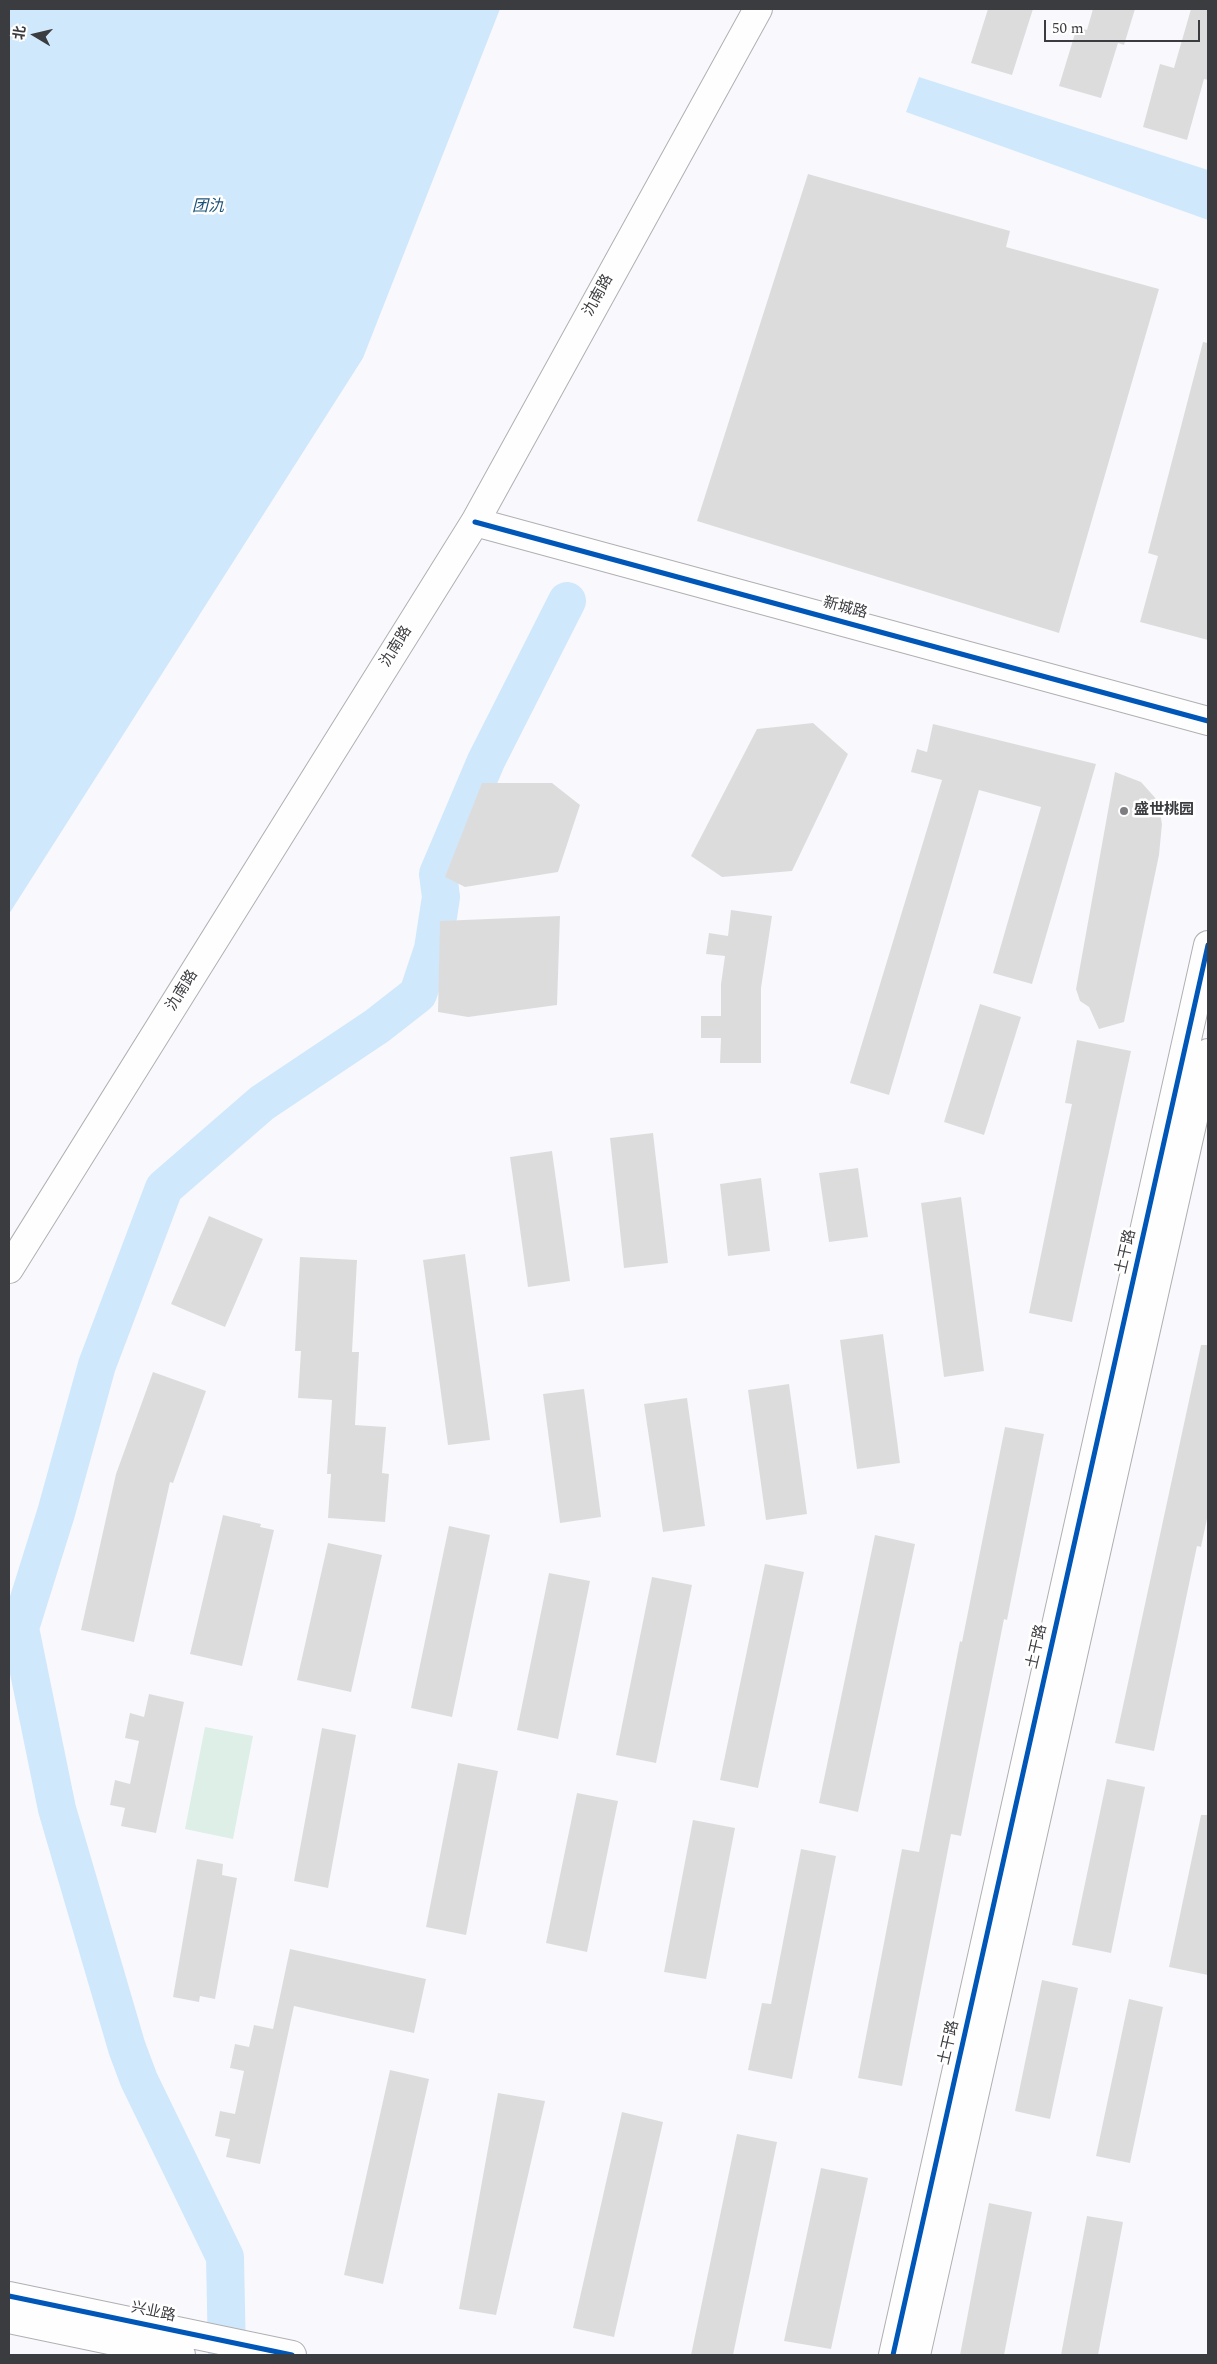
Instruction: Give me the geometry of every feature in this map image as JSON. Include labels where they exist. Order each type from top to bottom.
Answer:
[{"type":"street","name":"氿南路","points":[[9,1269],[475,522],[758,9]]},
{"type":"street","name":"新城路","points":[[475,522],[1208,721]]},
{"type":"street","name":"土干路","points":[[893,2355],[1208,945]]},
{"type":"street","points":[[916,2355],[1208,1053]]},
{"type":"street","name":"兴业路","points":[[9,2296],[190,2346]]},
{"type":"street","name":"兴业路","points":[[9,2319],[190,2346],[235,2343],[292,2355]]},
{"type":"shaded area","points":[[205,1727],[253,1736],[233,1839],[185,1829]]},
{"type":"water","name":"团氿","points":[[9,9],[500,9],[363,358],[9,914]]},
{"type":"water","points":[[919,77],[1208,170],[1208,220],[906,112]]},
{"type":"building","points":[[988,9],[1033,9],[1012,75],[971,63]]},
{"type":"building","points":[[1093,9],[1135,9],[1124,45],[1118,43],[1101,98],[1059,86],[1077,27],[1087,30]]},
{"type":"building","points":[[1191,9],[1208,9],[1208,80],[1204,79],[1187,140],[1143,127],[1160,64],[1174,68]]},
{"type":"building","points":[[808,174],[1010,231],[1006,247],[1159,289],[1059,633],[697,521]]},
{"type":"building","points":[[1203,342],[1208,343],[1208,640],[1140,622],[1158,556],[1148,553]]},
{"type":"building","points":[[813,723],[848,754],[792,871],[722,877],[691,856],[757,729]]},
{"type":"building","points":[[933,724],[1096,764],[1032,984],[993,973],[1041,807],[979,790],[889,1095],[850,1083],[942,780],[911,772],[917,749],[927,752]]},
{"type":"building","points":[[1115,772],[1141,782],[1158,801],[1162,824],[1159,855],[1124,1022],[1099,1029],[1089,1007],[1080,1001],[1076,989]]},
{"type":"building","points":[[482,783],[552,783],[580,805],[558,872],[465,887],[445,877]]},
{"type":"building","points":[[731,910],[772,916],[761,988],[761,1063],[720,1063],[721,1038],[701,1038],[701,1016],[721,1016],[721,984],[725,956],[706,954],[709,933],[728,936]]},
{"type":"building","points":[[560,916],[557,1005],[468,1017],[438,1012],[440,921]]},
{"type":"building","points":[[980,1004],[1021,1017],[984,1135],[944,1122]]},
{"type":"building","points":[[1077,1040],[1131,1051],[1072,1322],[1029,1313],[1072,1104],[1065,1103]]},
{"type":"building","points":[[653,1133],[668,1263],[624,1268],[610,1138]]},
{"type":"building","points":[[552,1151],[570,1281],[528,1287],[510,1157]]},
{"type":"building","points":[[858,1168],[868,1237],[829,1242],[819,1173]]},
{"type":"building","points":[[761,1178],[770,1251],[728,1256],[720,1184]]},
{"type":"building","points":[[961,1197],[984,1371],[944,1377],[921,1203]]},
{"type":"building","points":[[209,1216],[263,1239],[225,1327],[171,1304]]},
{"type":"building","points":[[465,1254],[490,1440],[448,1445],[423,1260]]},
{"type":"building","points":[[300,1257],[357,1260],[352,1352],[359,1352],[355,1425],[386,1427],[382,1473],[389,1474],[385,1522],[328,1518],[331,1474],[327,1474],[332,1400],[298,1398],[301,1351],[295,1351]]},
{"type":"building","points":[[883,1334],[900,1463],[857,1469],[840,1340]]},
{"type":"building","points":[[1201,1345],[1208,1345],[1208,1514],[1201,1547],[1197,1546],[1154,1751],[1115,1743]]},
{"type":"building","points":[[153,1372],[206,1391],[173,1483],[170,1482],[134,1642],[81,1630],[116,1474]]},
{"type":"building","points":[[789,1384],[807,1514],[766,1520],[748,1390]]},
{"type":"building","points":[[584,1389],[601,1517],[560,1523],[543,1394]]},
{"type":"building","points":[[687,1398],[705,1526],[663,1532],[644,1404]]},
{"type":"building","points":[[1005,1427],[1044,1434],[1007,1620],[1004,1619],[961,1836],[951,1834],[902,2086],[858,2078],[902,1849],[919,1852],[960,1641],[962,1642]]},
{"type":"building","points":[[223,1515],[261,1524],[260,1527],[274,1530],[242,1666],[190,1654]]},
{"type":"building","points":[[449,1526],[490,1535],[452,1717],[411,1708]]},
{"type":"building","points":[[875,1535],[915,1544],[858,1812],[819,1803]]},
{"type":"building","points":[[328,1543],[382,1555],[351,1692],[297,1680]]},
{"type":"building","points":[[765,1564],[804,1572],[758,1788],[720,1780]]},
{"type":"building","points":[[549,1573],[590,1581],[558,1739],[517,1730]]},
{"type":"building","points":[[652,1577],[692,1585],[656,1763],[616,1755]]},
{"type":"building","points":[[149,1694],[184,1702],[156,1833],[121,1826],[125,1808],[110,1805],[115,1780],[130,1784],[139,1741],[125,1738],[130,1713],[144,1717]]},
{"type":"building","points":[[322,1728],[356,1735],[328,1888],[294,1881]]},
{"type":"building","points":[[458,1763],[498,1771],[466,1935],[426,1927]]},
{"type":"building","points":[[1107,1779],[1145,1787],[1111,1953],[1072,1945]]},
{"type":"building","points":[[577,1793],[618,1801],[587,1952],[546,1943]]},
{"type":"building","points":[[1201,1815],[1208,1815],[1208,1975],[1169,1967]]},
{"type":"building","points":[[693,1820],[735,1828],[706,1979],[664,1972]]},
{"type":"building","points":[[801,1849],[836,1856],[792,2079],[748,2070],[762,2003],[771,2004]]},
{"type":"building","points":[[197,1859],[223,1864],[222,1875],[237,1878],[215,1999],[200,1996],[199,2002],[173,1997]]},
{"type":"building","points":[[290,1949],[426,1979],[414,2033],[294,2006],[260,2164],[226,2157],[230,2139],[215,2136],[220,2111],[235,2114],[244,2071],[230,2068],[235,2044],[249,2047],[254,2025],[273,2029]]},
{"type":"building","points":[[1042,1980],[1078,1988],[1050,2119],[1015,2111]]},
{"type":"building","points":[[1129,1999],[1163,2007],[1130,2163],[1096,2156]]},
{"type":"building","points":[[390,2070],[429,2079],[383,2284],[344,2275]]},
{"type":"building","points":[[498,2093],[545,2101],[496,2315],[459,2309]]},
{"type":"building","points":[[622,2112],[663,2122],[614,2337],[573,2328]]},
{"type":"building","points":[[737,2134],[777,2142],[733,2355],[691,2355]]},
{"type":"building","points":[[821,2168],[868,2178],[831,2349],[784,2341]]},
{"type":"building","points":[[989,2203],[1032,2212],[1004,2355],[960,2355]]},
{"type":"building","points":[[1087,2216],[1123,2222],[1098,2355],[1061,2355]]},
{"type":"waterway","points":[[227,2355],[225,2257],[139,2080],[127,2048],[57,1809],[20,1628],[56,1513],[97,1365],[164,1188],[262,1103],[377,1026],[418,994],[433,949],[441,897],[438,874],[486,761],[567,601]]},
{"type":"cycle path","points":[[475,522],[1208,721]]},
{"type":"cycle path","points":[[893,2355],[1208,945]]},
{"type":"cycle path","points":[[9,2296],[292,2355]]},
{"type":"place","name":"盛世桃园","points":[[1124,811]]}]
